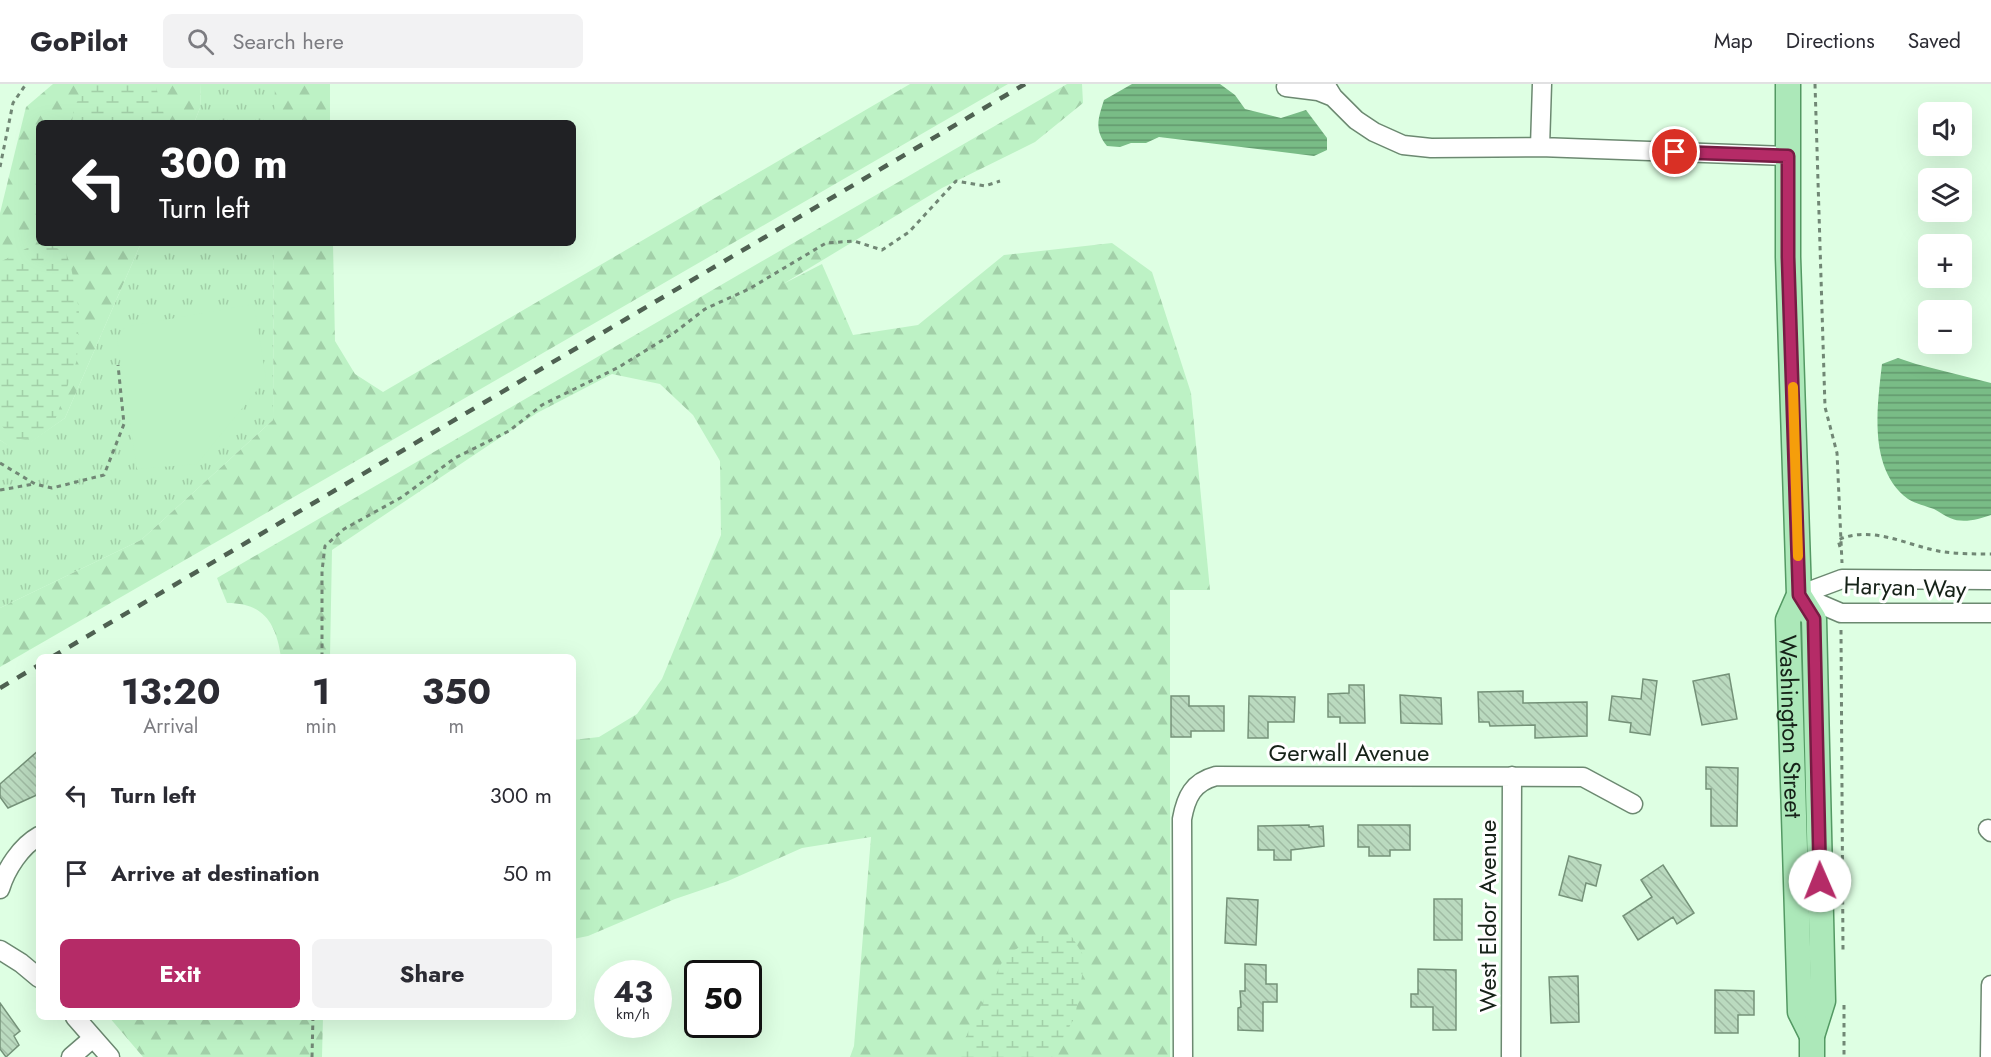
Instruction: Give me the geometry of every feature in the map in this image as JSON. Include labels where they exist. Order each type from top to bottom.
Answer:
[{"type":"main road","name":"Washington Street","points":[[1788,84],[1788,257],[1799,595],[1788,620],[1800,1012],[1812,1047]]},
{"type":"street","points":[[1540,147],[1542,84]]},
{"type":"street","points":[[1281,85],[1329,91],[1356,120],[1374,132],[1403,145],[1431,148],[1540,147],[1788,156]]},
{"type":"street","name":"Haryan Way","points":[[1799,595],[1842,579],[1991,580]]},
{"type":"street","name":"Haryan Way","points":[[1799,595],[1841,613],[1991,613]]},
{"type":"street","name":"Gerwall Avenue","points":[[1183,1057],[1182,819],[1185,803],[1198,783],[1216,776],[1583,777],[1633,804]]},
{"type":"street","name":"West Eldor Avenue","points":[[1510,1057],[1512,776]]},
{"type":"street","points":[[0,889],[3,878],[17,857],[30,841],[36,838]]},
{"type":"street","points":[[0,950],[36,976]]},
{"type":"street","points":[[1990,1057],[1991,985]]},
{"type":"street","points":[[78,1020],[110,1057]]},
{"type":"street","points":[[71,1057],[93,1038]]},
{"type":"path","points":[[0,167],[13,103],[26,84]]},
{"type":"path","points":[[322,654],[322,572],[325,546],[344,529],[402,497],[455,458],[509,431],[542,405],[619,367],[674,333],[705,309],[749,289],[826,243],[854,241],[882,250],[909,232],[956,182],[984,186],[1000,181]]},
{"type":"path","points":[[0,463],[35,483],[52,489],[104,475],[124,424],[118,365]]},
{"type":"path","points":[[0,490],[35,483]]},
{"type":"path","points":[[1842,554],[1839,540],[1850,535],[1870,534],[1943,552],[1991,554]]},
{"type":"path","points":[[312,1057],[313,1020]]},
{"type":"green space","points":[[53,84],[201,84],[200,108],[195,120],[36,120],[36,246],[140,246],[65,418],[17,452],[0,440],[0,213],[26,107]]},
{"type":"green space","points":[[90,84],[155,84],[166,120],[72,120],[74,106]]},
{"type":"green space","points":[[201,84],[275,84],[275,120],[195,120],[200,108]]},
{"type":"green space","points":[[275,84],[330,84],[330,120],[274,120]]},
{"type":"green space","points":[[910,84],[1008,84],[0,667],[0,608],[141,540],[273,420],[274,246],[333,246],[335,341],[355,374],[383,392]]},
{"type":"green space","points":[[1067,84],[1082,84],[1083,103],[1035,142],[942,188],[783,284],[822,264],[853,335],[918,325],[1004,255],[1112,243],[1152,272],[1191,393],[1210,590],[1170,590],[1170,1057],[850,1057],[854,1046],[871,837],[802,848],[728,881],[675,899],[588,936],[576,938],[576,740],[599,737],[637,714],[662,679],[721,535],[720,461],[693,415],[660,384],[612,374],[537,413],[332,550],[330,654],[280,654],[276,634],[266,617],[250,607],[227,603],[217,578]]},
{"type":"green space","points":[[53,246],[66,253],[79,310],[77,360],[55,420],[39,436],[16,441],[0,424],[0,262],[29,247]]},
{"type":"green space","points":[[140,246],[274,246],[273,420],[141,540],[0,608],[0,440],[17,451],[65,418]]},
{"type":"green space","points":[[254,304],[266,379],[197,464],[137,469],[117,339],[125,327]]},
{"type":"green space","points":[[1047,934],[1072,937],[1085,958],[1075,1017],[1052,1057],[956,1057],[1006,954]]},
{"type":"green space","points":[[112,1020],[323,1020],[322,1057],[143,1057]]},
{"type":"shaded area","points":[[1132,84],[1220,84],[1235,95],[1245,109],[1281,118],[1306,110],[1327,138],[1327,150],[1314,156],[1159,137],[1146,143],[1131,143],[1120,147],[1107,146],[1100,135],[1098,124],[1104,100]]},
{"type":"shaded area","points":[[1898,358],[1991,383],[1991,515],[1971,520],[1955,520],[1908,499],[1895,486],[1886,471],[1878,437],[1878,399],[1882,364]]},
{"type":"building","points":[[1729,674],[1737,719],[1702,725],[1693,681]]},
{"type":"building","points":[[1643,679],[1657,681],[1650,735],[1630,732],[1631,723],[1609,720],[1612,696],[1641,699]]},
{"type":"building","points":[[1349,685],[1364,685],[1365,723],[1340,723],[1340,717],[1328,717],[1328,694],[1349,693]]},
{"type":"building","points":[[1523,691],[1523,703],[1587,702],[1587,736],[1535,738],[1535,725],[1490,726],[1489,722],[1479,722],[1478,692]]},
{"type":"building","points":[[1400,695],[1441,698],[1442,724],[1401,723]]},
{"type":"building","points":[[1171,696],[1189,696],[1189,706],[1224,706],[1224,731],[1191,731],[1191,737],[1171,737]]},
{"type":"building","points":[[1249,696],[1295,697],[1294,722],[1268,722],[1268,738],[1248,738]]},
{"type":"building","points":[[36,753],[36,795],[8,808],[0,797],[0,784]]},
{"type":"building","points":[[1706,767],[1738,768],[1737,826],[1711,826],[1711,789],[1706,789]]},
{"type":"building","points":[[1309,825],[1309,827],[1323,826],[1324,846],[1291,850],[1291,860],[1274,860],[1274,850],[1258,850],[1258,826]]},
{"type":"building","points":[[1358,825],[1410,825],[1410,850],[1390,850],[1390,856],[1369,856],[1369,847],[1358,847]]},
{"type":"building","points":[[1569,856],[1601,865],[1596,886],[1586,883],[1582,901],[1559,895]]},
{"type":"building","points":[[1663,865],[1694,913],[1677,924],[1673,917],[1638,940],[1623,916],[1652,897],[1641,880]]},
{"type":"building","points":[[1227,898],[1258,900],[1256,945],[1225,943]]},
{"type":"building","points":[[1434,899],[1462,899],[1462,940],[1434,940]]},
{"type":"building","points":[[1245,964],[1266,965],[1266,984],[1277,984],[1277,1002],[1263,1002],[1263,1031],[1238,1030],[1238,1008],[1241,1007],[1240,991],[1245,991]]},
{"type":"building","points":[[1418,969],[1456,970],[1456,1030],[1433,1030],[1433,1007],[1411,1007],[1411,994],[1418,994]]},
{"type":"building","points":[[1578,976],[1579,1022],[1551,1023],[1549,977]]},
{"type":"building","points":[[1715,990],[1754,991],[1754,1015],[1738,1015],[1738,1033],[1715,1033]]},
{"type":"building","points":[[0,1003],[20,1031],[14,1036],[19,1045],[6,1057],[0,1049]]},
{"type":"railway","points":[[57,654],[1025,84]]},
{"type":"railway","points":[[0,688],[36,667]]},
{"type":"slow traffic","points":[[1793,387],[1798,556]]},
{"type":"route","points":[[1675,152],[1788,156],[1788,257],[1799,595],[1814,619],[1820,881]]}]
